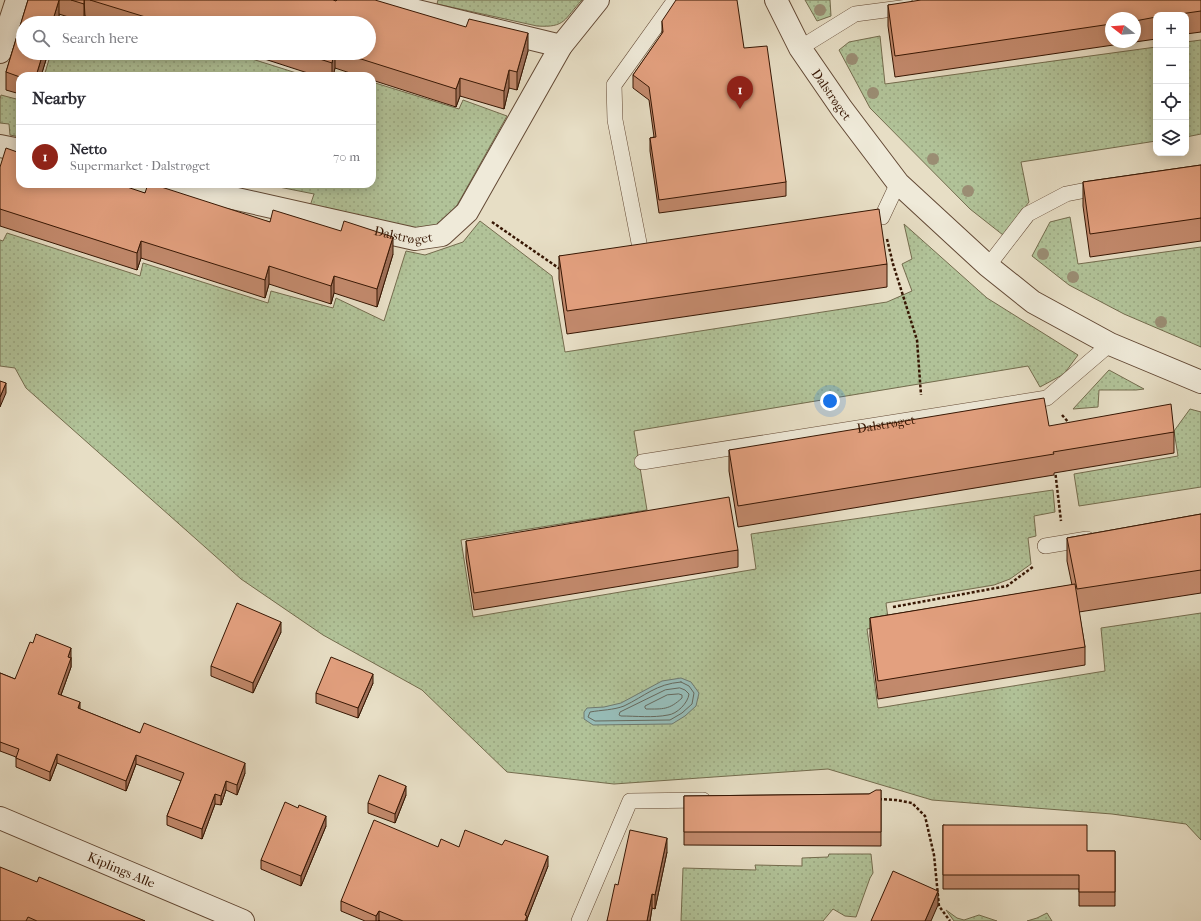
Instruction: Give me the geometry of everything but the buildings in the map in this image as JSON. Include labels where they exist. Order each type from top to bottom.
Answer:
[{"type":"street","points":[[0,52],[17,0]]},
{"type":"street","points":[[372,0],[561,46]]},
{"type":"street","name":"Dalstrøget","points":[[188,188],[415,239],[442,235],[467,212],[561,46],[598,0]]},
{"type":"street","name":"Dalstrøget","points":[[776,0],[800,48],[842,109],[898,183],[988,266],[1033,302],[1110,344],[1201,382]]},
{"type":"street","points":[[0,146],[16,149]]},
{"type":"street","name":"Kiplings Alle","points":[[0,818],[243,921]]},
{"type":"lane","points":[[658,255],[635,259],[615,120],[614,85],[675,0]]},
{"type":"lane","points":[[800,48],[855,14],[924,4]]},
{"type":"lane","points":[[851,222],[882,217],[898,183]]},
{"type":"lane","points":[[988,266],[1028,214],[1066,194],[1118,184]]},
{"type":"lane","name":"Dalstrøget","points":[[642,462],[1047,398],[1110,344]]},
{"type":"lane","points":[[1045,546],[1102,536]]},
{"type":"lane","points":[[579,921],[630,801],[716,800]]},
{"type":"path","points":[[470,207],[563,270]]},
{"type":"path","points":[[882,217],[893,264],[917,340],[923,418]]},
{"type":"path","points":[[1055,466],[1064,542]]},
{"type":"path","points":[[893,607],[1007,586],[1038,562],[1045,546]]},
{"type":"path","points":[[876,799],[896,800],[912,803],[925,816],[934,855],[939,906],[950,921]]},
{"type":"green space","points":[[438,0],[582,0],[564,21],[559,24],[537,26],[437,4]]},
{"type":"green space","points":[[805,0],[830,0],[831,16],[817,21]]},
{"type":"green space","points":[[880,36],[885,84],[1153,47],[1153,141],[1021,162],[1029,202],[1003,235],[970,209],[870,108],[839,50],[849,42]]},
{"type":"green space","points":[[1201,40],[1201,134],[1189,136],[1189,48],[1189,42]]},
{"type":"green space","points":[[49,60],[255,60],[293,72],[45,72]]},
{"type":"green space","points":[[376,83],[459,109],[463,100],[507,116],[451,216],[432,227],[418,228],[400,226],[310,206],[314,194],[284,188],[376,188]]},
{"type":"green space","points":[[1,95],[16,99],[16,136],[10,135],[9,124],[0,123]]},
{"type":"green space","points":[[1070,217],[1078,264],[1201,247],[1201,347],[1124,314],[1069,285],[1032,256],[1050,222]]},
{"type":"green space","points":[[480,221],[552,276],[565,352],[887,302],[912,291],[902,264],[912,259],[904,224],[987,298],[1078,355],[1064,374],[1040,387],[1028,366],[634,431],[647,510],[461,540],[473,617],[756,569],[751,534],[1053,490],[1055,512],[1034,516],[1036,536],[1028,538],[1031,564],[1010,579],[994,585],[886,603],[889,626],[867,629],[878,708],[1105,671],[1101,628],[1201,613],[1201,840],[1186,824],[1112,814],[932,800],[828,769],[614,784],[507,772],[422,690],[323,635],[241,579],[26,388],[15,368],[0,366],[0,240],[3,241],[7,233],[140,276],[143,263],[268,303],[271,291],[333,308],[336,298],[384,321],[406,251],[425,255],[463,242]]},
{"type":"green space","points":[[1109,370],[1144,389],[1099,390],[1098,407],[1073,409]]},
{"type":"green space","points":[[1190,409],[1201,412],[1201,487],[1079,506],[1074,474],[1178,456],[1174,431]]},
{"type":"green space","points":[[829,854],[871,854],[873,873],[856,917],[845,916],[833,909],[823,921],[681,921],[683,868],[756,870],[755,865],[802,866],[802,858],[828,857]]},
{"type":"green space","points":[[946,910],[957,918],[964,920],[979,915],[997,921],[954,921]]},
{"type":"green space","points":[[1047,913],[1052,921],[1027,921],[1037,918]]},
{"type":"water","points":[[681,678],[691,682],[699,693],[696,706],[685,716],[672,724],[593,725],[584,719],[584,712],[587,708],[604,707],[621,703],[662,681]]},
{"type":"place","name":"Netto","points":[[740,109]]}]
